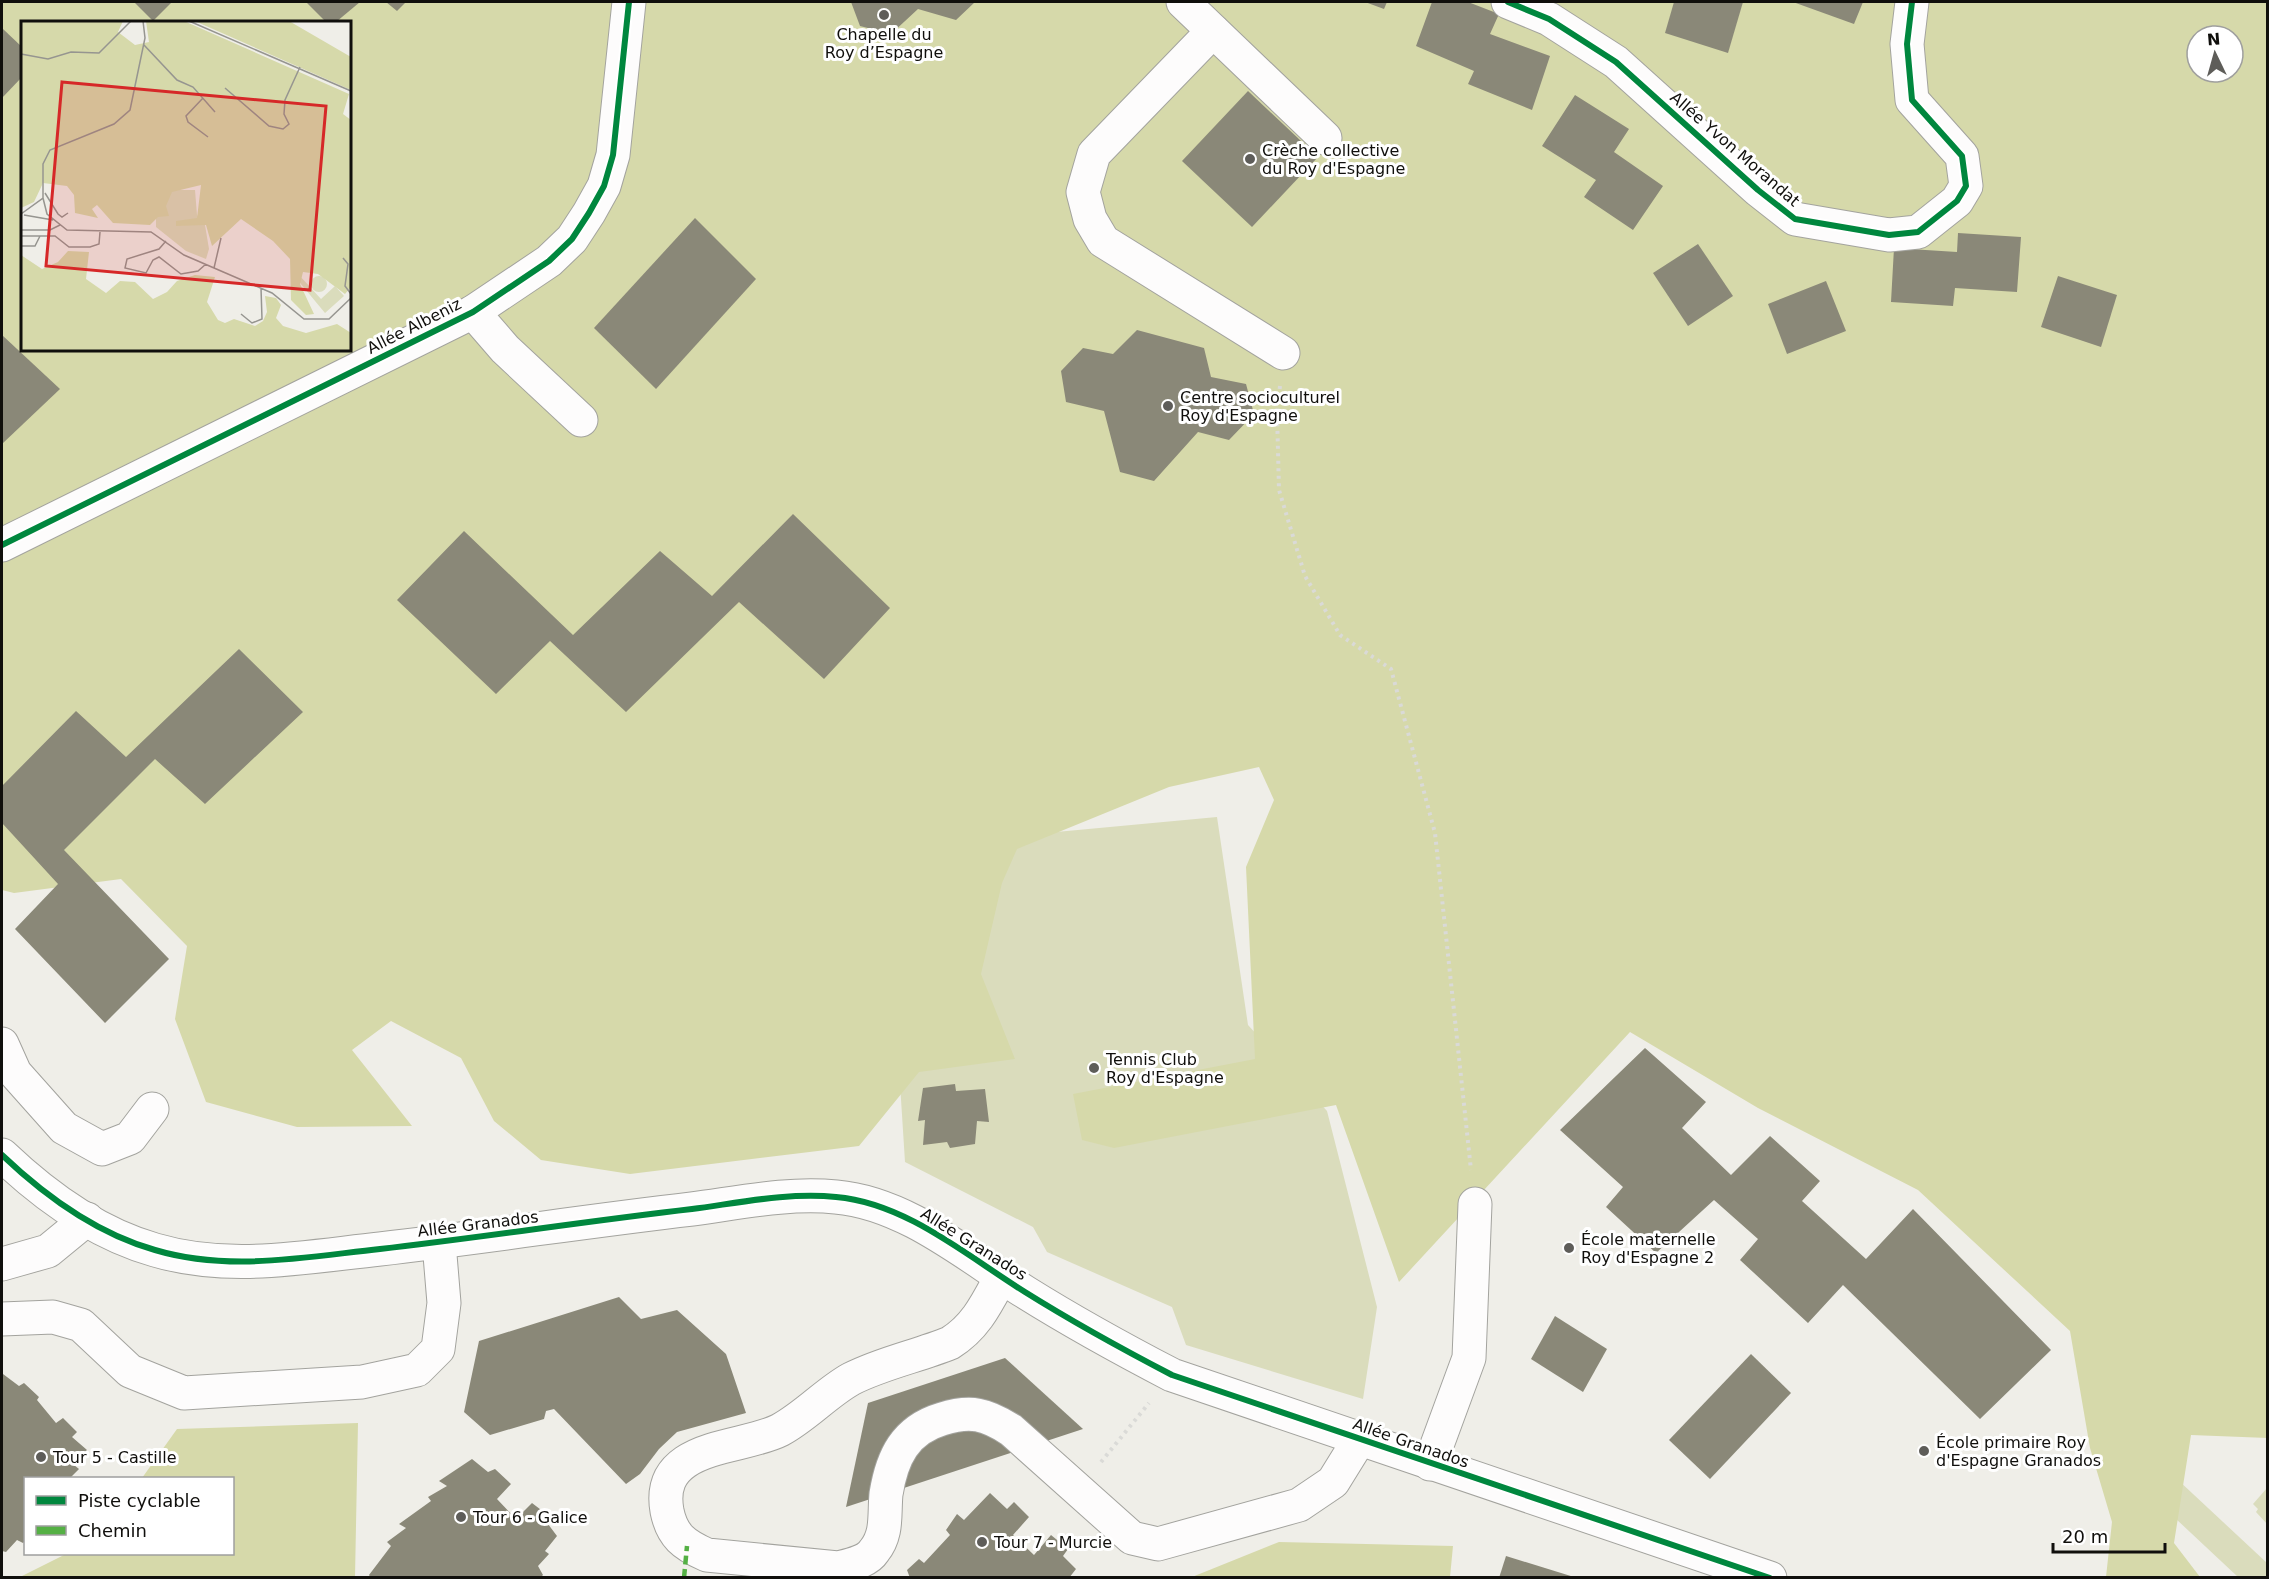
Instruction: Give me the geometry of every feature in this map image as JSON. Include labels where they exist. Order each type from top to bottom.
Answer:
[{"type":"street","name":"Allée Albeniz","points":[[2,545],[473,312],[524,280],[564,246],[572,239],[604,186],[613,155],[629,2]]},
{"type":"street","points":[[1183,2],[1324,138]]},
{"type":"street","name":"Allée Yvon Morandat","points":[[1508,2],[1549,19],[1616,62],[1758,190],[1795,219],[1889,235],[1918,232],[1958,201],[1966,186],[1962,156],[1912,100],[1907,44],[1912,2]]},
{"type":"street","points":[[1213,31],[1094,154],[1083,192],[1090,219],[1102,241],[1282,353]]},
{"type":"street","points":[[473,312],[505,349],[581,420]]},
{"type":"street","points":[[2,1044],[15,1073],[64,1128],[102,1149],[130,1138],[152,1109]]},
{"type":"street","name":"Allée Granados","points":[[2,1155],[15,1179],[124,1238],[156,1251],[229,1262],[276,1261],[439,1243],[727,1204],[837,1197],[870,1204],[911,1220],[1096,1336],[1172,1376],[1770,1578]]},
{"type":"street","points":[[1430,1464],[1469,1358],[1475,1204]]},
{"type":"street","points":[[2,1264],[48,1251],[87,1219]]},
{"type":"street","points":[[2,1319],[53,1317],[81,1325],[130,1371],[184,1393],[362,1382],[417,1370],[438,1349],[444,1303],[439,1243]]},
{"type":"street","points":[[1001,1277],[978,1320],[963,1335],[950,1343],[852,1379],[788,1425],[769,1435],[688,1458],[676,1470],[668,1486],[666,1505],[675,1535],[687,1546],[707,1555],[838,1568],[857,1563],[874,1553],[882,1536],[886,1494],[894,1463],[904,1440],[927,1423],[956,1414],[989,1415],[1011,1430],[1132,1538],[1158,1544],[1299,1505],[1333,1482],[1359,1440]]},
{"type":"path","points":[[1282,353],[1277,413],[1279,490],[1305,576],[1340,635],[1391,669],[1435,833],[1475,1204]]},
{"type":"path","points":[[1107,1454],[1151,1401]]},
{"type":"green space","points":[[2,2],[2267,2],[2268,1438],[2191,1435],[2174,1543],[2200,1577],[2106,1577],[2112,1522],[2090,1448],[2070,1331],[1918,1190],[1758,1108],[1630,1032],[1399,1282],[1336,1105],[1114,1148],[1082,1140],[1073,1094],[1255,1059],[1246,867],[1274,800],[1259,767],[1169,787],[1017,849],[1002,883],[981,974],[1015,1059],[919,1072],[859,1146],[630,1174],[541,1160],[494,1121],[461,1058],[391,1021],[352,1050],[412,1126],[297,1127],[206,1102],[175,1019],[187,946],[121,879],[14,893],[2,890]]},
{"type":"green space","name":"Tennis Club Roy d'Espagne","points":[[1217,817],[1248,1025],[1327,1111],[1377,1307],[1363,1399],[1186,1345],[1172,1307],[1047,1252],[1033,1227],[905,1162],[885,848]]},
{"type":"green space","points":[[358,1423],[355,1577],[20,1577],[64,1555],[234,1555],[234,1477],[143,1477],[177,1429]]},
{"type":"green space","points":[[2163,1466],[2267,1563],[2267,1577],[2238,1577],[2143,1488]]},
{"type":"green space","points":[[2267,1488],[2267,1524],[2256,1512],[2258,1509],[2253,1504]]},
{"type":"green space","points":[[1279,1542],[1453,1546],[1450,1577],[1192,1577]]},
{"type":"building","points":[[134,2],[172,2],[153,21]]},
{"type":"building","points":[[306,2],[360,2],[337,21],[325,21]]},
{"type":"building","points":[[386,2],[406,2],[397,11]]},
{"type":"building","name":"Chapelle du Roy d’Espagne","points":[[851,2],[975,2],[956,20],[918,9],[891,34],[860,26]]},
{"type":"building","points":[[1365,2],[1387,2],[1384,9]]},
{"type":"building","points":[[1432,2],[1468,2],[1499,14],[1490,34],[1550,56],[1532,110],[1468,84],[1474,71],[1416,46]]},
{"type":"building","points":[[1674,2],[1743,2],[1728,53],[1665,33]]},
{"type":"building","points":[[1793,2],[1863,2],[1854,24]]},
{"type":"building","points":[[3,29],[21,46],[21,78],[2,98]]},
{"type":"building","name":"Crèche collective du Roy d'Espagne","points":[[1248,91],[1318,157],[1252,227],[1182,161]]},
{"type":"building","points":[[1575,95],[1629,129],[1614,152],[1663,186],[1633,230],[1584,197],[1596,180],[1542,146]]},
{"type":"building","points":[[695,218],[756,279],[656,389],[594,328]]},
{"type":"building","points":[[1958,233],[2021,237],[2017,292],[1955,288],[1953,306],[1891,302],[1894,248],[1957,252]]},
{"type":"building","points":[[1698,244],[1733,296],[1688,326],[1653,273]]},
{"type":"building","points":[[2058,276],[2117,295],[2101,347],[2041,327]]},
{"type":"building","points":[[1826,281],[1846,331],[1787,354],[1768,304]]},
{"type":"building","name":"Centre socioculturel Roy d'Espagne","points":[[1137,330],[1204,348],[1211,377],[1246,384],[1254,414],[1229,440],[1198,432],[1154,481],[1120,472],[1104,411],[1066,402],[1061,371],[1083,348],[1113,354]]},
{"type":"building","points":[[2,335],[60,389],[2,444]]},
{"type":"building","points":[[793,514],[890,608],[824,679],[739,602],[626,712],[550,641],[496,694],[397,600],[464,531],[573,635],[660,551],[712,596]]},
{"type":"building","points":[[239,649],[303,712],[205,804],[155,759],[64,850],[169,959],[105,1023],[15,929],[58,884],[2,823],[2,786],[76,711],[126,757]]},
{"type":"building","points":[[1645,1048],[1706,1102],[1682,1128],[1731,1175],[1770,1136],[1820,1181],[1802,1201],[1866,1259],[1913,1209],[2051,1350],[1980,1419],[1843,1285],[1808,1323],[1740,1260],[1758,1239],[1714,1200],[1656,1253],[1606,1207],[1623,1187],[1560,1130]]},
{"type":"building","points":[[955,1084],[956,1091],[985,1089],[989,1122],[977,1121],[975,1144],[950,1148],[947,1142],[923,1145],[925,1120],[918,1121],[923,1088]]},
{"type":"building","points":[[619,1297],[641,1319],[677,1310],[726,1354],[746,1413],[677,1432],[659,1449],[640,1474],[626,1484],[554,1409],[546,1411],[544,1419],[490,1435],[464,1412],[479,1341]]},
{"type":"building","points":[[1555,1316],[1607,1349],[1583,1392],[1531,1359]]},
{"type":"building","points":[[1751,1354],[1791,1393],[1710,1479],[1669,1440]]},
{"type":"building","points":[[1005,1358],[1083,1429],[846,1507],[868,1403]]},
{"type":"building","name":"Tour 5 - Castille","points":[[3,1374],[19,1386],[24,1383],[39,1397],[37,1400],[56,1423],[63,1418],[77,1432],[72,1437],[87,1450],[74,1465],[79,1469],[71,1477],[24,1477],[24,1542],[17,1540],[6,1552],[2,1551]]},
{"type":"building","name":"Tour 6 - Galice","points":[[472,1459],[488,1472],[495,1469],[511,1484],[497,1499],[516,1519],[532,1503],[549,1516],[545,1520],[557,1536],[545,1551],[549,1554],[538,1566],[543,1575],[540,1578],[371,1578],[369,1575],[391,1546],[387,1542],[406,1528],[399,1524],[431,1501],[428,1497],[447,1486],[439,1481]]},
{"type":"building","name":"Tour 7 - Murcie","points":[[990,1493],[1007,1509],[1014,1502],[1029,1517],[1013,1535],[1034,1555],[1051,1535],[1068,1549],[1063,1556],[1076,1569],[1069,1578],[910,1578],[907,1570],[919,1559],[924,1563],[950,1535],[946,1530],[957,1514],[964,1520]]},
{"type":"building","points":[[1506,1556],[1574,1577],[1574,1578],[1499,1578]]},
{"type":"marked path","points":[[684,1578],[687,1546]]},
{"type":"cycle path","points":[[2,545],[473,312],[549,261],[572,239],[604,186],[613,155],[629,2]]},
{"type":"cycle path","points":[[1508,2],[1549,19],[1616,62],[1758,190],[1795,219],[1889,235],[1918,232],[1957,201],[1966,186],[1962,156],[1912,100],[1907,44],[1912,2]]},
{"type":"cycle path","points":[[2,1155],[73,1212],[113,1234],[155,1250],[183,1257],[211,1260],[267,1261],[324,1256],[782,1197],[818,1196],[862,1201],[887,1209],[935,1233],[1061,1314],[1172,1375],[1770,1578]]},
{"type":"place","name":"Chapelle du Roy d’Espagne","points":[[884,15]]},
{"type":"place","name":"Crèche collective du Roy d'Espagne","points":[[1250,159]]},
{"type":"place","name":"Centre socioculturel Roy d'Espagne","points":[[1168,406]]},
{"type":"place","name":"Tennis Club Roy d'Espagne","points":[[1094,1068]]},
{"type":"place","name":"École maternelle Roy d'Espagne 2","points":[[1569,1248]]},
{"type":"place","name":"École primaire Roy d'Espagne Granados","points":[[1924,1451]]},
{"type":"place","name":"Tour 5 - Castille","points":[[41,1457]]},
{"type":"place","name":"Tour 6 - Galice","points":[[461,1517]]},
{"type":"place","name":"Tour 7 - Murcie","points":[[982,1542]]}]
